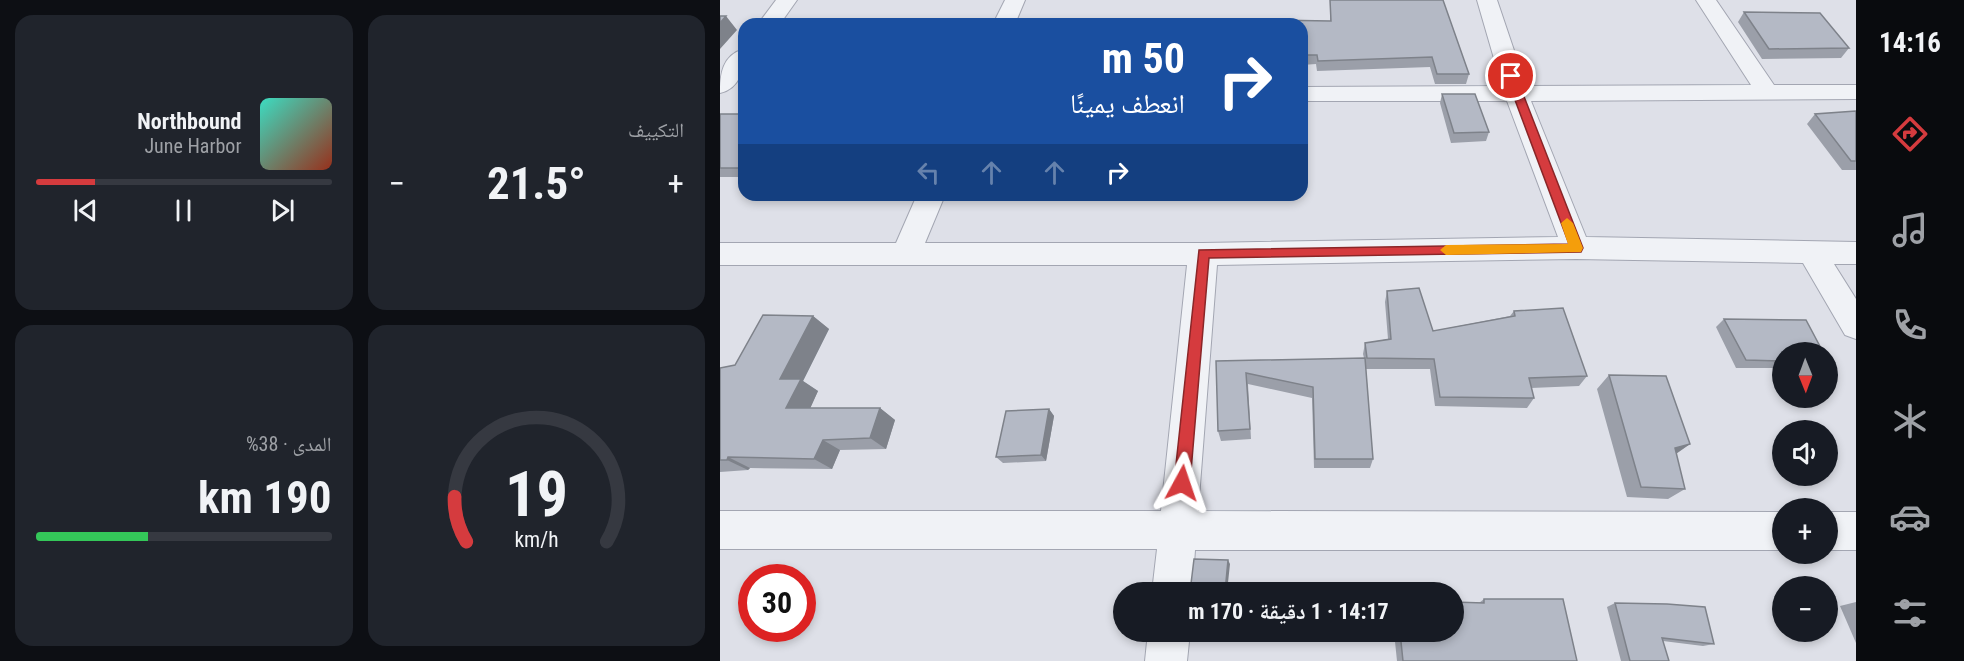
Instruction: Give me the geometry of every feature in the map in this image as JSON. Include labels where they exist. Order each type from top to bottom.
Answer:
[{"type":"street","points":[[774,18],[787,0]]},
{"type":"street","points":[[1007,18],[1015,0]]},
{"type":"street","points":[[1487,0],[1517,95],[1576,248]]},
{"type":"street","points":[[1706,0],[1767,93]]},
{"type":"street","points":[[720,86],[738,64]]},
{"type":"street","points":[[1308,94],[1856,92]]},
{"type":"street","points":[[720,93],[738,93]]},
{"type":"street","points":[[906,254],[928,201]]},
{"type":"street","points":[[720,254],[1203,254],[1576,248],[1856,253]]},
{"type":"street","points":[[1812,253],[1856,326]]},
{"type":"street","points":[[1173,582],[1203,254]]},
{"type":"street","points":[[720,530],[1772,531]]},
{"type":"street","points":[[1838,531],[1856,531]]},
{"type":"street","points":[[1166,661],[1168,642]]},
{"type":"building","points":[[1330,0],[1443,0],[1469,74],[1437,74],[1432,57],[1318,61],[1317,55],[1308,55],[1308,21],[1331,21]]},
{"type":"building","points":[[1744,12],[1820,13],[1849,48],[1769,49]]},
{"type":"building","points":[[1442,94],[1475,94],[1489,132],[1454,133]]},
{"type":"building","points":[[1856,111],[1856,161],[1851,161],[1815,114]]},
{"type":"building","points":[[720,114],[738,114],[738,168],[720,168]]},
{"type":"building","points":[[1419,288],[1433,331],[1515,316],[1514,311],[1563,308],[1587,376],[1529,378],[1534,398],[1440,397],[1434,359],[1367,358],[1365,343],[1391,339],[1387,291]]},
{"type":"building","points":[[763,315],[813,316],[780,379],[801,379],[786,408],[880,408],[870,438],[823,440],[814,459],[728,457],[727,460],[720,460],[720,368],[735,365]]},
{"type":"building","points":[[1724,319],[1806,320],[1818,342],[1772,342],[1772,361],[1746,360]]},
{"type":"building","points":[[1365,358],[1373,459],[1315,459],[1313,387],[1246,373],[1250,429],[1218,431],[1216,361]]},
{"type":"building","points":[[1609,375],[1666,376],[1690,444],[1675,448],[1685,489],[1641,487]]},
{"type":"building","points":[[1049,409],[1041,455],[996,457],[1006,411]]},
{"type":"building","points":[[1194,559],[1228,560],[1226,582],[1191,582]]},
{"type":"building","points":[[1484,599],[1563,599],[1577,661],[1403,661],[1401,642],[1464,642],[1464,602],[1484,603]]},
{"type":"building","points":[[1615,603],[1705,607],[1714,644],[1662,638],[1669,661],[1630,661]]},
{"type":"slow traffic","points":[[1446,250],[1576,248],[1567,223]]},
{"type":"route","points":[[1182,483],[1203,254],[1576,248],[1511,76]]}]
